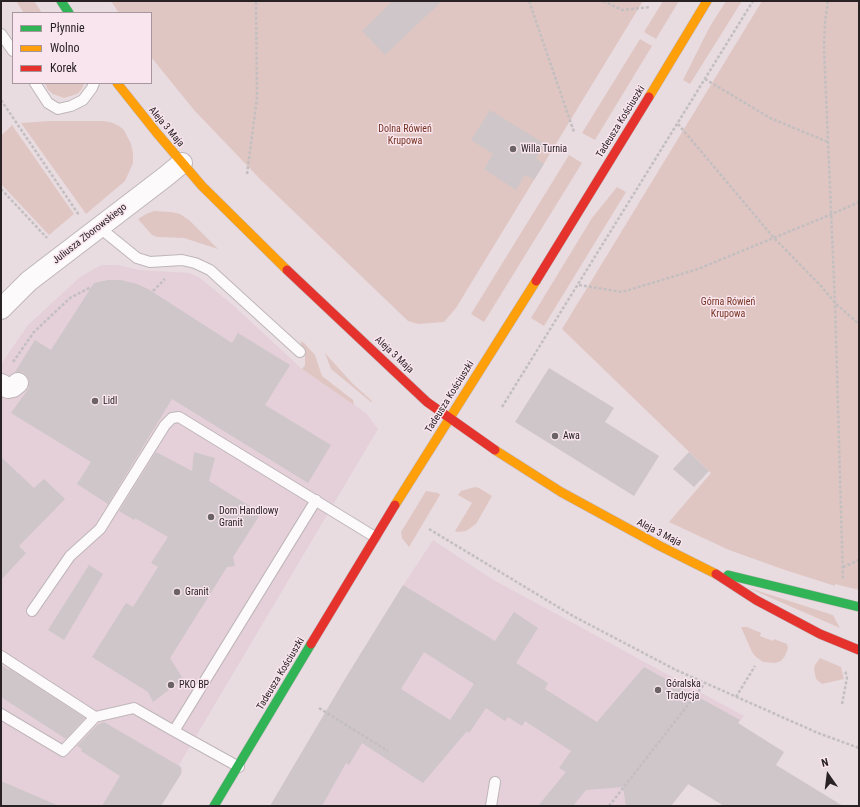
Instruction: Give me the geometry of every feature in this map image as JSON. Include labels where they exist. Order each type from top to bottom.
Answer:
[{"type":"street","points":[[61,1],[68,12]]},
{"type":"street","name":"Tadeusza Kościuszki","points":[[214,806],[239,767],[375,537],[638,116],[707,1]]},
{"type":"street","name":"Aleja 3 Maja","points":[[118,84],[202,186],[275,258],[428,402],[490,446],[561,492],[660,546],[713,572],[756,600],[820,634],[859,650]]},
{"type":"street","name":"Juliusza Zborowskiego","points":[[1,309],[29,281],[100,228],[182,163]]},
{"type":"street","name":"Aleja 3 Maja","points":[[713,572],[859,608]]},
{"type":"lane","points":[[1,34],[12,50]]},
{"type":"lane","points":[[36,84],[48,103],[58,109],[71,106],[83,100],[94,84]]},
{"type":"lane","points":[[100,228],[137,258],[150,262],[182,260],[196,263],[210,270],[300,352]]},
{"type":"lane","points":[[32,611],[70,556],[100,529],[165,425],[172,418],[179,417],[375,537]]},
{"type":"lane","points":[[174,731],[316,500]]},
{"type":"lane","points":[[1,656],[95,717]]},
{"type":"lane","points":[[1,714],[64,750],[95,717],[134,708],[239,767]]},
{"type":"lane","points":[[491,806],[495,782]]},
{"type":"path","points":[[247,174],[257,98],[256,1]]},
{"type":"path","points":[[529,1],[574,132]]},
{"type":"path","points":[[603,1],[622,10],[650,7]]},
{"type":"path","points":[[502,407],[579,285],[753,1]]},
{"type":"path","points":[[828,1],[825,22],[824,49],[832,214],[843,581]]},
{"type":"path","points":[[705,79],[770,118],[828,142]]},
{"type":"path","points":[[1,100],[79,216]]},
{"type":"path","points":[[678,124],[774,238],[821,286],[835,303],[859,324]]},
{"type":"path","points":[[1,189],[49,240]]},
{"type":"path","points":[[579,285],[622,292],[698,269],[859,202]]},
{"type":"path","points":[[153,292],[168,276]]},
{"type":"path","points":[[22,349],[34,332],[70,298],[91,287]]},
{"type":"path","points":[[429,529],[573,616],[676,670],[818,733],[859,748]]},
{"type":"path","points":[[843,566],[859,560]]},
{"type":"path","points":[[842,704],[847,678],[844,663]]},
{"type":"path","points":[[736,697],[756,666]]},
{"type":"path","points":[[609,806],[705,683]]},
{"type":"path","points":[[319,708],[388,751]]},
{"type":"shaded area","points":[[101,265],[118,265],[139,270],[189,273],[200,278],[233,305],[302,369],[366,413],[378,429],[179,765],[183,770],[161,806],[1,806],[1,364],[28,325],[80,277]]},
{"type":"shaded area","points":[[433,540],[492,579],[744,716],[671,806],[270,806],[345,679]]},
{"type":"green space","points":[[16,1],[34,1],[41,12],[23,12]]},
{"type":"green space","name":"Dolna Rówień Krupowa","points":[[111,1],[643,1],[456,308],[444,322],[418,324],[408,321],[261,180],[194,110],[152,58],[152,12],[118,12]]},
{"type":"green space","points":[[663,1],[679,1],[656,39],[644,32]]},
{"type":"green space","points":[[726,1],[742,1],[690,84],[683,80],[709,28]]},
{"type":"green space","name":"Górna Rówień Krupowa","points":[[762,1],[859,1],[859,590],[835,584],[835,586],[729,550],[669,522],[711,473],[562,329]]},
{"type":"green space","points":[[640,39],[652,46],[595,140],[582,133]]},
{"type":"green space","points":[[45,84],[84,84],[82,89],[77,94],[64,98],[53,94],[48,90]]},
{"type":"green space","points":[[50,121],[104,121],[113,123],[124,130],[131,144],[133,163],[125,181],[86,214],[21,123]]},
{"type":"green space","points":[[12,125],[74,214],[49,235],[1,184],[1,136]]},
{"type":"green space","points":[[569,155],[582,163],[484,322],[471,314]]},
{"type":"green space","points":[[617,187],[626,192],[544,326],[531,318],[592,218]]},
{"type":"green space","points":[[154,211],[180,214],[189,220],[218,249],[184,238],[157,237],[152,235],[138,219]]},
{"type":"green space","points":[[300,341],[304,343],[315,355],[322,376],[353,400],[354,405],[302,369],[305,365],[305,355]]},
{"type":"green space","points":[[325,353],[352,383],[372,401],[371,402],[331,369]]},
{"type":"green space","points":[[475,487],[492,496],[476,524],[466,531],[457,532],[455,531],[472,503],[458,495],[461,491]]},
{"type":"green space","points":[[426,491],[438,493],[440,495],[409,547],[402,538],[401,532]]},
{"type":"green space","points":[[746,587],[833,615],[840,628]]},
{"type":"green space","points":[[741,627],[747,627],[761,633],[760,636],[787,644],[788,648],[785,656],[781,661],[775,663],[763,662],[752,652]]},
{"type":"green space","points":[[820,658],[841,667],[844,679],[822,684],[816,679],[814,669]]},
{"type":"building","points":[[393,1],[442,1],[385,55],[362,31]]},
{"type":"building","name":"Willa Turnia","points":[[490,110],[545,144],[536,158],[544,164],[534,180],[525,175],[516,190],[484,169],[493,154],[471,140]]},
{"type":"building","name":"Lidl","points":[[108,280],[121,280],[137,284],[148,289],[232,343],[238,333],[290,365],[265,405],[331,445],[308,483],[172,399],[108,504],[77,484],[91,462],[11,413],[29,388],[27,376],[23,372],[15,372],[35,340],[51,350],[94,283]]},
{"type":"building","points":[[549,368],[614,408],[605,422],[659,456],[634,496],[515,422]]},
{"type":"building","name":"Granit","points":[[156,452],[192,471],[194,452],[215,458],[209,481],[261,513],[233,557],[235,566],[227,567],[170,658],[183,679],[153,702],[148,692],[92,657],[126,603],[133,607],[158,567],[151,563],[168,537],[135,518],[134,520],[119,511]]},
{"type":"building","points":[[689,452],[709,471],[694,487],[673,469]]},
{"type":"building","points":[[1,457],[34,488],[44,479],[65,499],[19,546],[26,553],[1,580]]},
{"type":"building","points":[[89,565],[103,574],[64,640],[48,630]]},
{"type":"building","points":[[403,585],[495,641],[514,612],[538,628],[516,663],[548,683],[545,689],[597,722],[644,667],[740,720],[738,723],[784,752],[776,765],[843,806],[724,806],[688,784],[671,806],[626,806],[623,787],[586,790],[573,806],[538,806],[566,772],[559,768],[571,751],[525,721],[522,726],[508,717],[505,721],[486,708],[469,733],[467,731],[423,783],[362,743],[349,765],[346,763],[322,806],[270,806],[345,679]],"holes":[[[424,652],[474,684],[450,720],[401,689]]]},
{"type":"building","points":[[1,665],[9,670],[10,669],[85,718],[66,739],[1,697]]},
{"type":"building","points":[[104,722],[181,767],[181,774],[161,806],[102,806],[120,776],[81,751],[82,749],[77,746],[97,725]]},
{"type":"building","points":[[1,781],[59,806],[1,806]]},
{"type":"traffic: fast","points":[[61,1],[68,12]]},
{"type":"traffic: fast","points":[[728,575],[859,607]]},
{"type":"traffic: fast","points":[[214,806],[311,644]]},
{"type":"traffic: slow","points":[[649,97],[707,1]]},
{"type":"traffic: slow","points":[[118,84],[202,186],[287,270]]},
{"type":"traffic: slow","points":[[395,505],[536,281]]},
{"type":"traffic: slow","points":[[495,450],[561,492],[660,546],[716,574]]},
{"type":"traffic: jam","points":[[536,281],[649,97]]},
{"type":"traffic: jam","points":[[287,270],[427,402],[495,450]]},
{"type":"traffic: jam","points":[[311,644],[395,505]]},
{"type":"traffic: jam","points":[[716,574],[756,600],[820,634],[859,650]]},
{"type":"place","name":"Willa Turnia","points":[[513,149]]},
{"type":"place","name":"Lidl","points":[[95,401]]},
{"type":"place","name":"Awa","points":[[555,436]]},
{"type":"place","name":"Dom Handlowy Granit","points":[[211,517]]},
{"type":"place","name":"Granit","points":[[177,592]]},
{"type":"place","name":"PKO BP","points":[[171,685]]},
{"type":"place","name":"Góralska Tradycja","points":[[658,690]]}]
